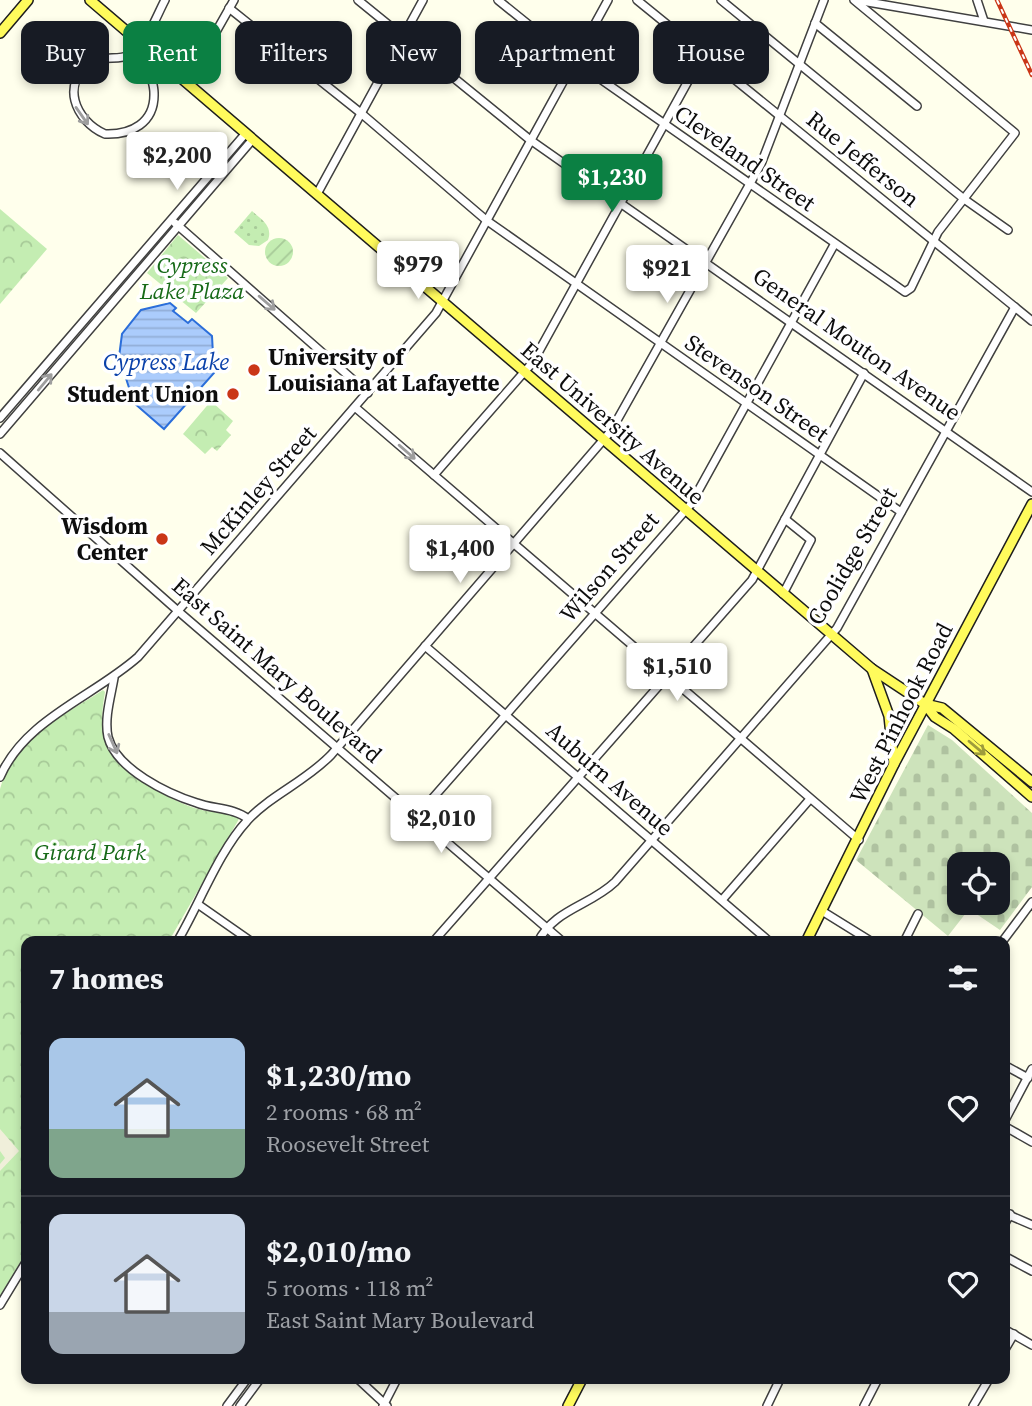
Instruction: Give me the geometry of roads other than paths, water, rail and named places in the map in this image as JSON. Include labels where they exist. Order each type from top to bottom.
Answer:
[{"type":"main road","points":[[0,33],[28,0]]},
{"type":"main road","name":"East University Avenue","points":[[90,0],[123,28]]},
{"type":"main road","name":"East University Avenue","points":[[188,84],[831,635],[872,669],[925,704],[935,717],[954,729],[1032,797]]},
{"type":"main road","name":"West Pinhook Road","points":[[809,936],[859,841],[894,764],[1032,504]]},
{"type":"main road","points":[[872,669],[892,727],[894,764]]},
{"type":"main road","name":"East University Avenue","points":[[925,704],[942,708],[1032,782]]},
{"type":"main road","points":[[568,1406],[577,1384]]},
{"type":"street","points":[[154,21],[165,0]]},
{"type":"street","points":[[221,22],[234,0]]},
{"type":"street","name":"General Mouton Avenue","points":[[358,0],[384,21]]},
{"type":"street","points":[[412,21],[423,0]]},
{"type":"street","name":"Cleveland Street","points":[[498,0],[524,21]]},
{"type":"street","name":"McKinley Street","points":[[596,21],[608,0]]},
{"type":"street","name":"Rue Jefferson","points":[[637,0],[646,3],[666,21]]},
{"type":"street","points":[[721,0],[964,199],[1008,230]]},
{"type":"street","points":[[181,936],[229,846],[248,819],[306,779],[337,748],[604,440],[662,344],[750,185],[781,116],[824,0]]},
{"type":"street","points":[[854,0],[1032,30]]},
{"type":"street","points":[[854,0],[1015,133],[938,232],[934,242]]},
{"type":"street","points":[[977,0],[984,21]]},
{"type":"street","name":"Stevenson Street","points":[[229,8],[362,114],[486,220],[901,512]]},
{"type":"street","points":[[815,23],[917,106]]},
{"type":"street","points":[[123,55],[111,56],[91,63],[78,78],[74,88],[76,109],[88,125],[105,134],[117,134],[141,125],[148,117],[154,99],[152,84]]},
{"type":"street","points":[[317,194],[378,84]]},
{"type":"street","name":"General Mouton Avenue","points":[[461,84],[529,139],[1032,492]]},
{"type":"street","name":"McKinley Street","points":[[0,777],[14,751],[27,737],[114,678],[138,657],[436,313],[560,84]]},
{"type":"street","name":"Cleveland Street","points":[[607,84],[905,292],[911,288],[934,242]]},
{"type":"street","points":[[434,475],[525,373],[686,84]]},
{"type":"street","name":"Rue Jefferson","points":[[741,84],[1032,321]]},
{"type":"street","points":[[0,434],[171,220],[249,136]]},
{"type":"street","points":[[0,418],[178,226],[222,176],[249,136]]},
{"type":"street","points":[[215,170],[222,176]]},
{"type":"street","points":[[171,220],[368,393]]},
{"type":"street","name":"Wilson Street","points":[[417,816],[685,510],[834,244]]},
{"type":"street","name":"Coolidge Street","points":[[541,936],[546,927],[569,910],[603,894],[831,635],[1015,307]]},
{"type":"street","points":[[438,936],[757,572],[864,373]]},
{"type":"street","points":[[15,401],[23,408]]},
{"type":"street","points":[[356,408],[859,841]]},
{"type":"street","name":"East Saint Mary Boulevard","points":[[0,453],[178,611],[556,936]]},
{"type":"street","points":[[783,594],[811,540],[785,519]]},
{"type":"street","name":"Auburn Avenue","points":[[425,646],[762,936]]},
{"type":"street","points":[[114,678],[107,730],[113,749],[123,761],[182,797],[236,812],[248,819]]},
{"type":"street","points":[[722,900],[810,799]]},
{"type":"street","points":[[1006,936],[1032,902]]},
{"type":"street","points":[[199,905],[243,936]]},
{"type":"street","points":[[822,911],[862,936]]},
{"type":"street","points":[[908,936],[918,914]]},
{"type":"street","points":[[1010,1068],[1028,1078]]},
{"type":"street","points":[[1010,1112],[1032,1069]]},
{"type":"street","points":[[1010,1128],[1032,1142]]},
{"type":"street","points":[[1010,1215],[1032,1225]]},
{"type":"street","points":[[1010,1259],[1032,1271]]},
{"type":"street","points":[[0,1305],[21,1270]]},
{"type":"street","points":[[1010,1332],[1032,1345]]},
{"type":"street","points":[[1010,1341],[1014,1334]]},
{"type":"street","points":[[227,1406],[243,1384]]},
{"type":"street","points":[[240,1406],[256,1384]]},
{"type":"street","points":[[363,1384],[384,1405],[394,1384]]},
{"type":"street","points":[[767,1406],[778,1384]]},
{"type":"street","points":[[864,1406],[875,1384]]},
{"type":"street","points":[[973,1406],[986,1384]]},
{"type":"water","name":"Cypress Lake","points":[[170,303],[176,308],[173,311],[188,323],[192,319],[212,336],[214,373],[164,429],[134,403],[119,357],[122,334],[141,310]]},
{"type":"railway","points":[[997,0],[1032,75]]},
{"type":"place","name":"University of Louisiana at Lafayette","points":[[254,370]]},
{"type":"place","name":"Student Union","points":[[233,394]]},
{"type":"place","name":"Wisdom Center","points":[[162,539]]},
{"type":"park label","name":"Cypress Lake Plaza","points":[[192,278]]},
{"type":"park label","name":"Girard Park","points":[[90,852]]}]
